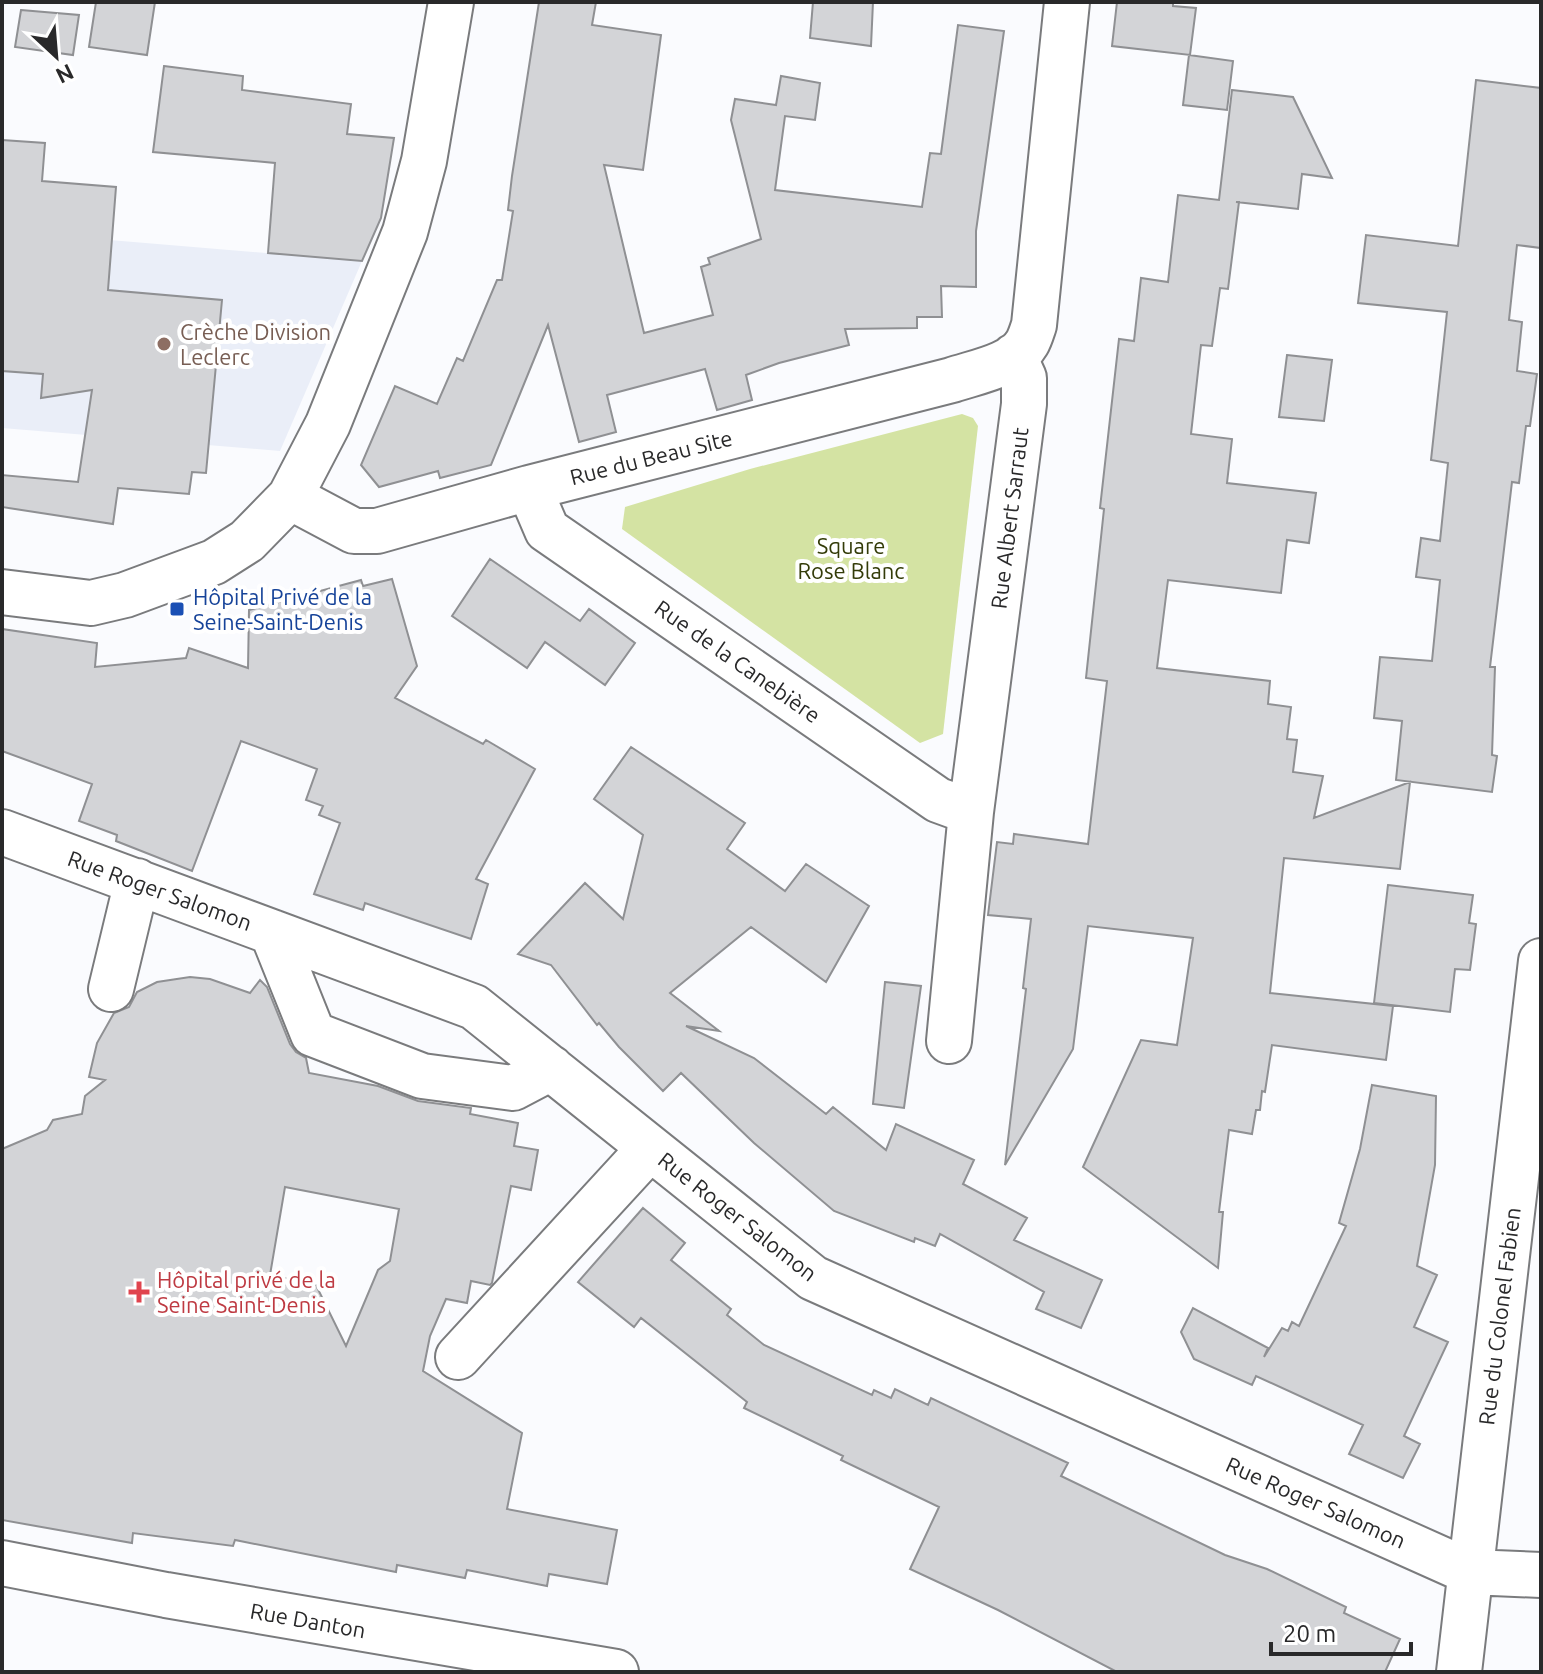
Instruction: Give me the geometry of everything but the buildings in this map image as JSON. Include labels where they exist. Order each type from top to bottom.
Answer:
[{"type":"street","points":[[2,592],[91,603],[125,595],[214,562],[247,541],[290,497],[328,424],[405,232],[424,161],[451,2]]},
{"type":"street","points":[[1014,356],[1026,346],[1034,325],[1067,2]]},
{"type":"street","name":"Rue du Beau Site","points":[[290,497],[354,531],[377,531],[529,488],[952,380],[1000,364],[1014,356]]},
{"type":"street","name":"Rue Albert Sarraut","points":[[949,1041],[971,812],[1024,404],[1024,378],[1014,356]]},
{"type":"street","name":"Rue de la Canebière","points":[[529,488],[547,530],[938,800],[971,812]]},
{"type":"street","name":"Rue Roger Salomon","points":[[2,832],[474,1007],[813,1278],[1470,1572],[1541,1575]]},
{"type":"street","points":[[111,989],[137,881]]},
{"type":"street","points":[[272,932],[313,1034],[422,1076],[513,1088],[551,1068]]},
{"type":"street","name":"Rue du Colonel Fabien","points":[[1459,1672],[1536,1042],[1541,961]]},
{"type":"street","points":[[458,1357],[650,1148]]},
{"type":"street","name":"Rue Danton","points":[[2,1563],[166,1595],[616,1672]]},
{"type":"shaded area","name":"Crèche Division Leclerc","points":[[2,231],[362,261],[280,451],[2,428]]},
{"type":"green space","name":"Square Rose Blanc","points":[[962,414],[973,418],[978,426],[943,734],[920,743],[622,529],[625,507],[750,469]]},
{"type":"place","name":"Crèche Division Leclerc","points":[[164,344]]},
{"type":"place","name":"Hôpital Privé de la Seine-Saint-Denis","points":[[177,609]]},
{"type":"place","name":"Hôpital privé de la Seine Saint-Denis","points":[[139,1292]]}]
